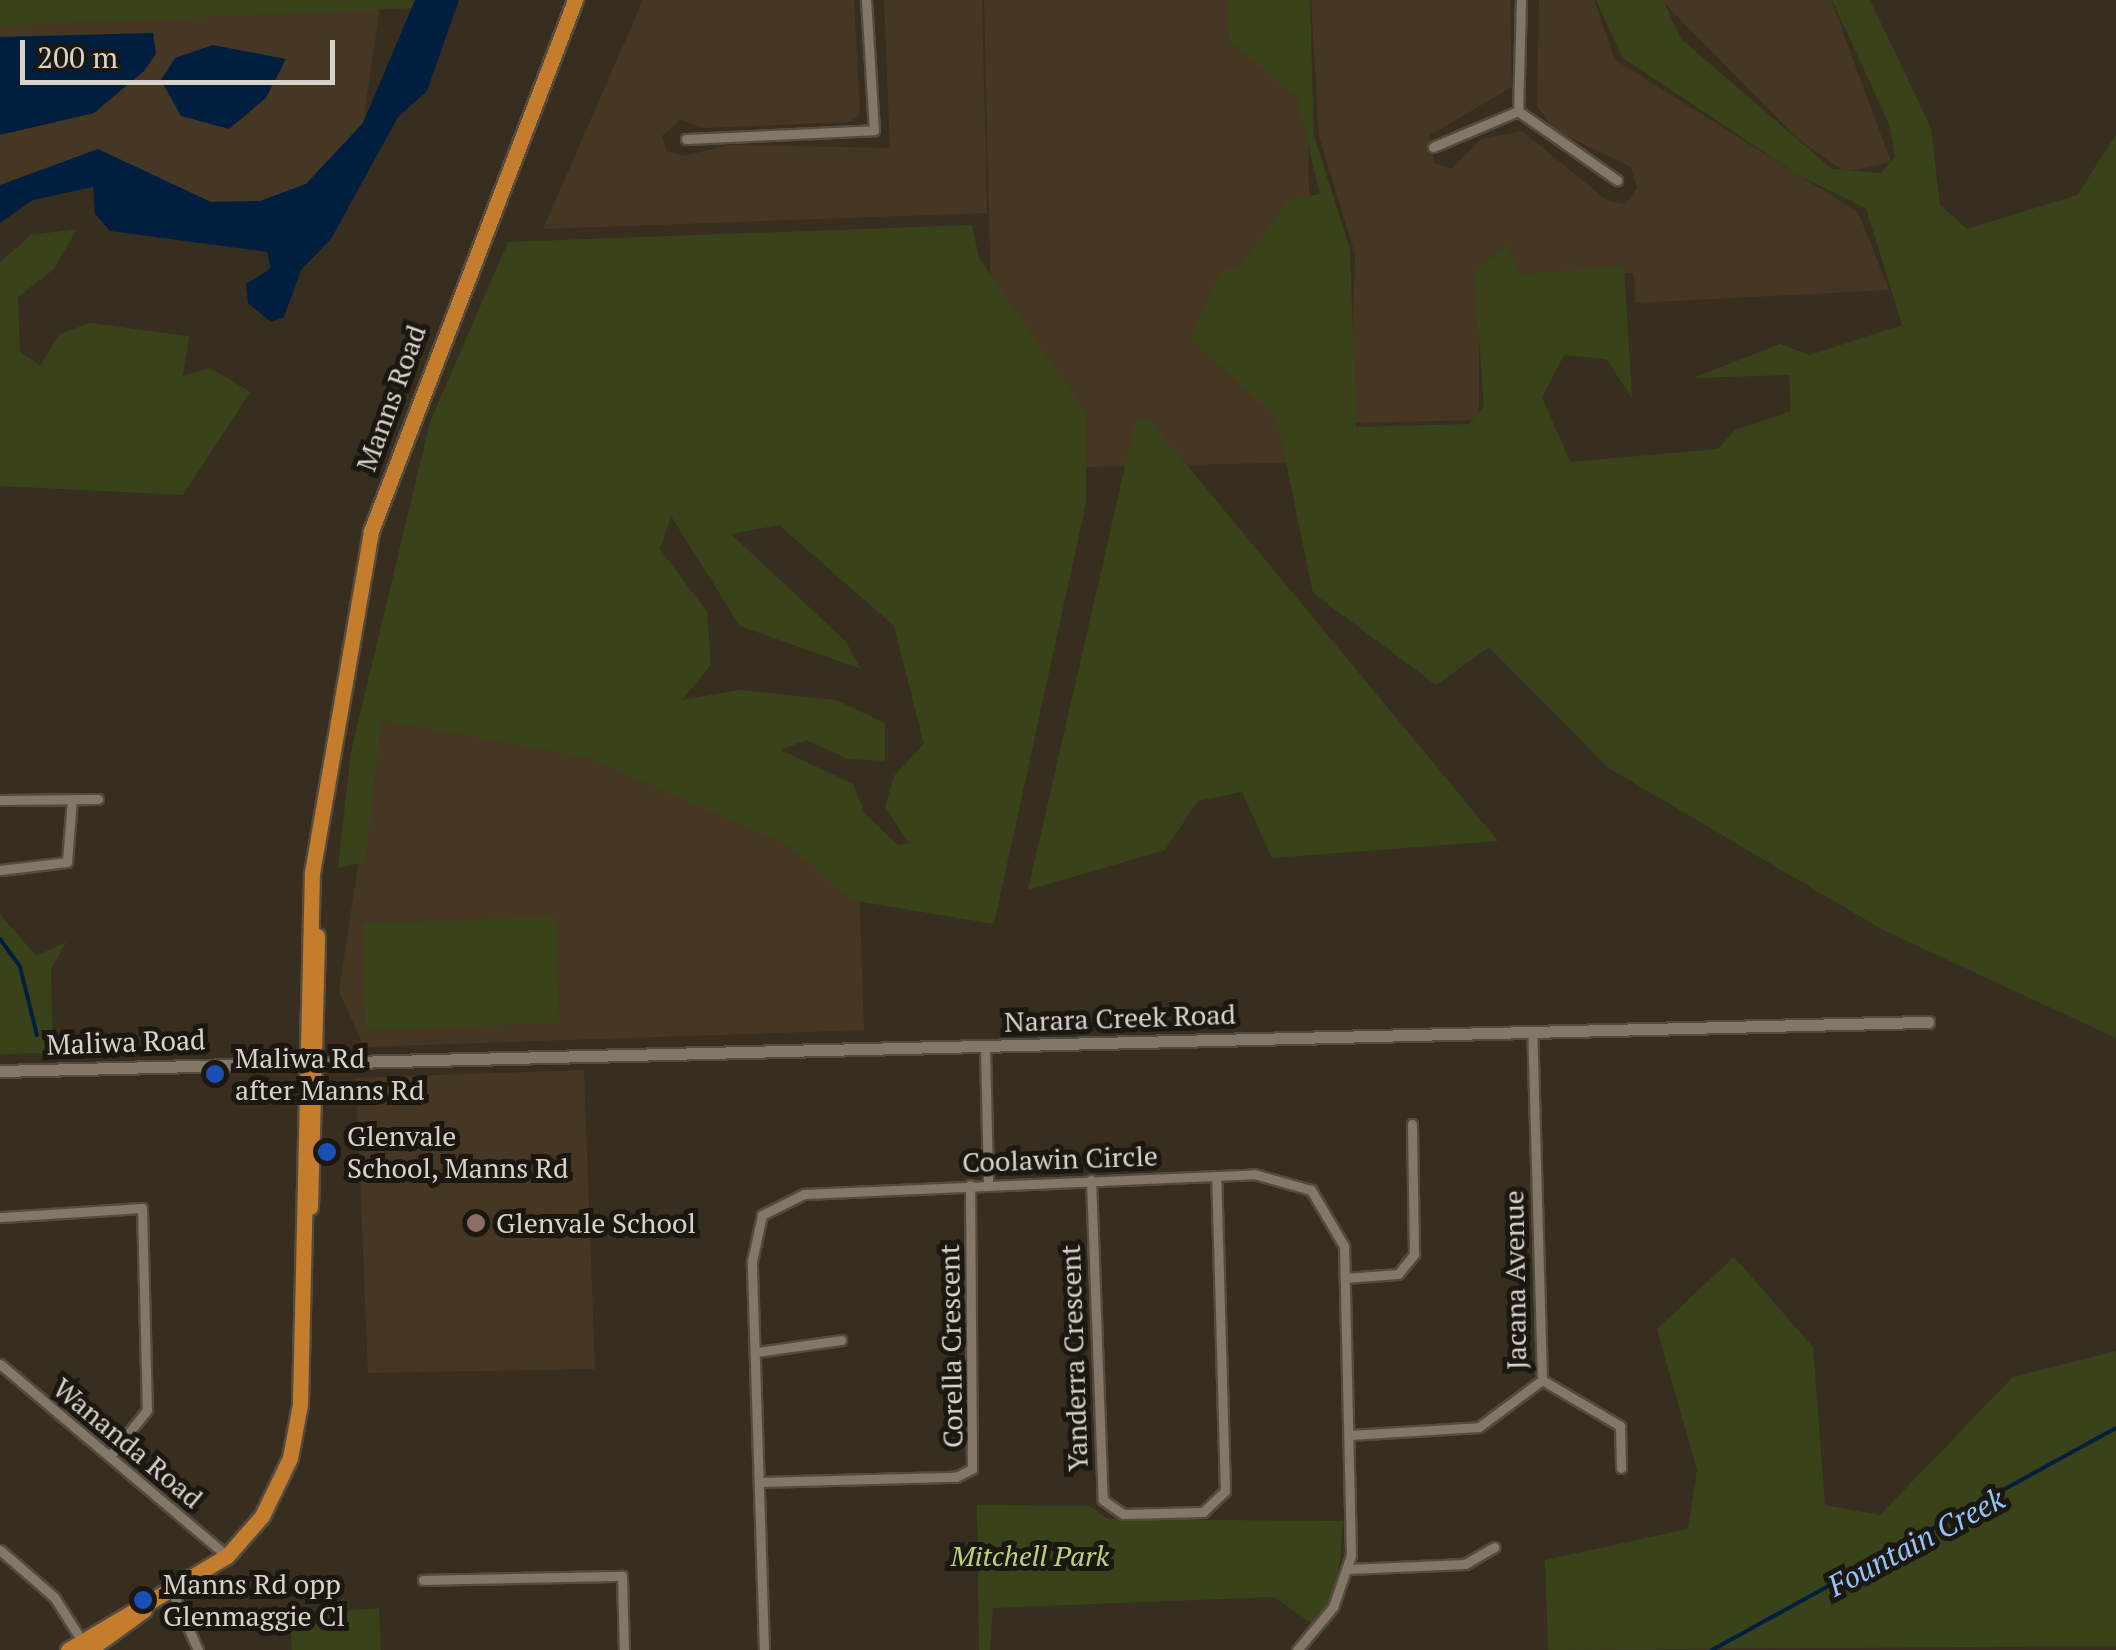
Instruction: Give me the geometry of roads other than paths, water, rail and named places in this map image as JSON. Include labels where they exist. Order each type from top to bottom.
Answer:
[{"type":"main road","name":"Manns Road","points":[[80,1647],[173,1593],[227,1556],[271,1502],[293,1446],[319,832],[388,472],[575,0]]},
{"type":"street","points":[[686,139],[874,130],[866,0]]},
{"type":"street","points":[[1518,110],[1521,0]]},
{"type":"street","points":[[1433,147],[1518,110]]},
{"type":"street","points":[[1518,110],[1617,180]]},
{"type":"street","points":[[0,800],[98,798]]},
{"type":"street","points":[[0,870],[67,862],[72,800]]},
{"type":"street","name":"Narara Creek Road","points":[[308,1064],[1928,1022]]},
{"type":"street","name":"Jacana Avenue","points":[[1350,1435],[1478,1427],[1542,1380],[1532,1031]]},
{"type":"street","points":[[985,1047],[988,1184]]},
{"type":"street","name":"Maliwa Road","points":[[0,1071],[308,1064]]},
{"type":"street","points":[[1345,1278],[1398,1274],[1414,1254],[1412,1124]]},
{"type":"street","name":"Coolawin Circle","points":[[764,1650],[752,1261],[762,1215],[776,1203],[970,1184],[1216,1176],[1276,1176],[1312,1190],[1340,1231],[1350,1435],[1348,1569],[1322,1626],[1296,1650]]},
{"type":"street","name":"Yanderra Crescent","points":[[1091,1180],[1103,1500],[1122,1514],[1187,1512],[1211,1511],[1225,1491],[1216,1176]]},
{"type":"street","name":"Corella Crescent","points":[[760,1482],[956,1478],[972,1468],[970,1184]]},
{"type":"street","points":[[0,1217],[142,1208],[147,1410],[110,1456]]},
{"type":"street","points":[[756,1352],[841,1340]]},
{"type":"street","name":"Wananda Road","points":[[0,1364],[227,1556]]},
{"type":"street","points":[[1542,1380],[1620,1426],[1620,1468]]},
{"type":"street","points":[[1348,1569],[1465,1564],[1494,1547]]},
{"type":"street","points":[[0,1550],[54,1597],[80,1647]]},
{"type":"street","points":[[423,1580],[622,1576],[624,1650]]},
{"type":"street","points":[[173,1593],[198,1650]]},
{"type":"water","points":[[415,0],[459,0],[427,91],[398,117],[331,239],[301,270],[284,317],[271,322],[248,303],[246,284],[271,268],[267,252],[110,231],[95,214],[93,187],[33,200],[0,223],[0,185],[98,149],[211,202],[260,201],[306,184],[363,123]]},
{"type":"water","points":[[153,33],[156,54],[144,71],[94,113],[0,135],[0,37]]},
{"type":"water","points":[[213,45],[286,59],[266,98],[229,129],[181,116],[161,80],[175,58]]},
{"type":"waterway","points":[[0,939],[20,967],[37,1035]]},
{"type":"waterway","name":"Fountain Creek","points":[[1712,1650],[2116,1428]]},
{"type":"place","name":"Maliwa Rd after Manns Rd","points":[[215,1074]]},
{"type":"place","name":"Glenvale School, Manns Rd","points":[[327,1152]]},
{"type":"place","name":"Glenvale School","points":[[476,1223]]},
{"type":"place","name":"Manns Rd opp Glenmaggie Cl","points":[[143,1600]]},
{"type":"park label","name":"Mitchell Park","points":[[1030,1556]]}]
